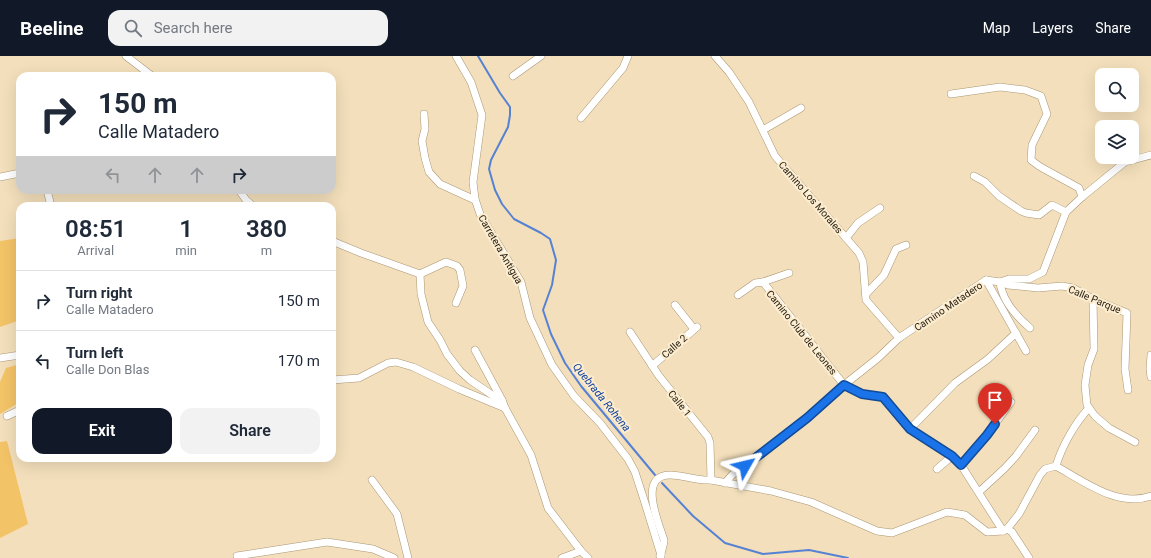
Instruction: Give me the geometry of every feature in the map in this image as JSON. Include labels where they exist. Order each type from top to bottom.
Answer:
[{"type":"street","points":[[126,56],[147,72]]},
{"type":"street","name":"Carretera Antigua","points":[[456,56],[472,82],[482,115],[472,182],[475,200],[480,214],[521,282],[530,318],[552,365],[574,396],[600,422],[628,459],[645,503],[660,557]]},
{"type":"street","points":[[513,76],[541,56]]},
{"type":"street","points":[[581,118],[624,68],[628,56]]},
{"type":"street","name":"Camino Los Morales","points":[[715,56],[729,72],[749,102],[775,156],[859,253],[863,262],[866,300],[899,338]]},
{"type":"street","points":[[951,94],[1000,87],[1025,90],[1040,96],[1048,114],[1032,145],[1031,160],[1038,166],[1079,188],[1082,197]]},
{"type":"street","points":[[763,130],[801,108]]},
{"type":"street","points":[[424,114],[425,129],[422,141],[429,172],[440,184],[475,200]]},
{"type":"street","name":"Camino Matadero","points":[[725,482],[732,475],[807,418],[844,385],[878,358],[899,338],[986,280],[1000,282],[1010,278],[1029,279],[1043,272],[1066,212],[1082,197],[1126,162],[1151,155]]},
{"type":"street","points":[[0,177],[16,175]]},
{"type":"street","points":[[974,176],[985,182],[999,196],[1020,211],[1039,214],[1052,205],[1066,212]]},
{"type":"street","points":[[242,194],[248,202]]},
{"type":"street","points":[[846,238],[858,223],[880,208]]},
{"type":"street","points":[[336,243],[420,274],[446,262],[457,266],[460,270],[463,286],[456,304]]},
{"type":"street","points":[[866,294],[884,275],[896,249],[906,246]]},
{"type":"street","points":[[763,282],[789,273]]},
{"type":"street","points":[[420,274],[421,294],[428,322],[447,354],[470,380],[498,399],[502,400]]},
{"type":"street","points":[[986,280],[1026,351]]},
{"type":"street","name":"Camino Club de Leones","points":[[738,295],[755,283],[763,282],[844,385]]},
{"type":"street","points":[[1000,282],[1001,290],[1008,304],[1020,320],[1030,328]]},
{"type":"street","name":"Calle Parque","points":[[1000,282],[1008,285],[1038,288],[1062,286],[1073,288],[1093,299],[1127,313],[1125,369],[1128,390]]},
{"type":"street","points":[[1093,299],[1094,350],[1088,365],[1084,385],[1087,405],[1095,416],[1108,428],[1135,442]]},
{"type":"street","name":"Calle 2","points":[[652,366],[696,328],[675,306]]},
{"type":"street","name":"Calle 1","points":[[630,332],[652,366],[708,437],[710,444],[711,480]]},
{"type":"street","points":[[910,429],[955,383],[988,359],[1016,333]]},
{"type":"street","points":[[475,350],[531,455],[548,508],[588,558]]},
{"type":"street","points":[[1151,355],[1151,377]]},
{"type":"street","points":[[0,358],[16,356]]},
{"type":"street","points":[[336,380],[359,378],[388,363],[396,362],[413,367],[459,389],[505,408]]},
{"type":"street","points":[[844,385],[862,394],[883,397],[910,429],[952,456],[961,465],[1005,530]]},
{"type":"street","points":[[961,465],[987,435],[1011,402]]},
{"type":"street","points":[[1056,466],[1060,452],[1089,408]]},
{"type":"street","points":[[7,416],[16,412]]},
{"type":"street","points":[[979,492],[1016,456],[1035,430]]},
{"type":"street","points":[[937,469],[952,456]]},
{"type":"street","points":[[1005,530],[1020,514],[1040,475],[1045,470],[1056,466],[1106,494],[1125,499],[1151,496]]},
{"type":"street","points":[[660,557],[664,547],[664,540],[653,504],[652,492],[655,482],[663,476],[671,475],[725,482],[771,491],[811,502],[877,531],[892,533],[948,512],[965,515],[987,532],[1005,530],[1012,532],[1029,558]]},
{"type":"street","points":[[372,480],[397,514],[408,558]]},
{"type":"street","points":[[237,556],[327,542],[373,550],[394,558]]},
{"type":"street","points":[[562,558],[581,551]]},
{"type":"shaded area","points":[[16,239],[16,321],[0,327],[0,241]]},
{"type":"shaded area","points":[[16,365],[16,404],[0,414],[0,382],[6,368]]},
{"type":"shaded area","points":[[7,441],[28,524],[0,538],[0,442]]},
{"type":"waterway","name":"Quebrada Rohena","points":[[478,56],[510,107],[508,127],[491,160],[489,169],[495,190],[502,204],[514,219],[550,239],[556,260],[552,285],[543,310],[551,334],[565,363],[581,386],[655,475]]},
{"type":"waterway","name":"Quebrada Rohena","points":[[662,483],[693,516],[725,543],[763,554],[809,550],[848,558]]},
{"type":"route","points":[[745,466],[807,418],[844,385],[862,394],[883,397],[910,429],[952,456],[961,465],[995,424]]}]
